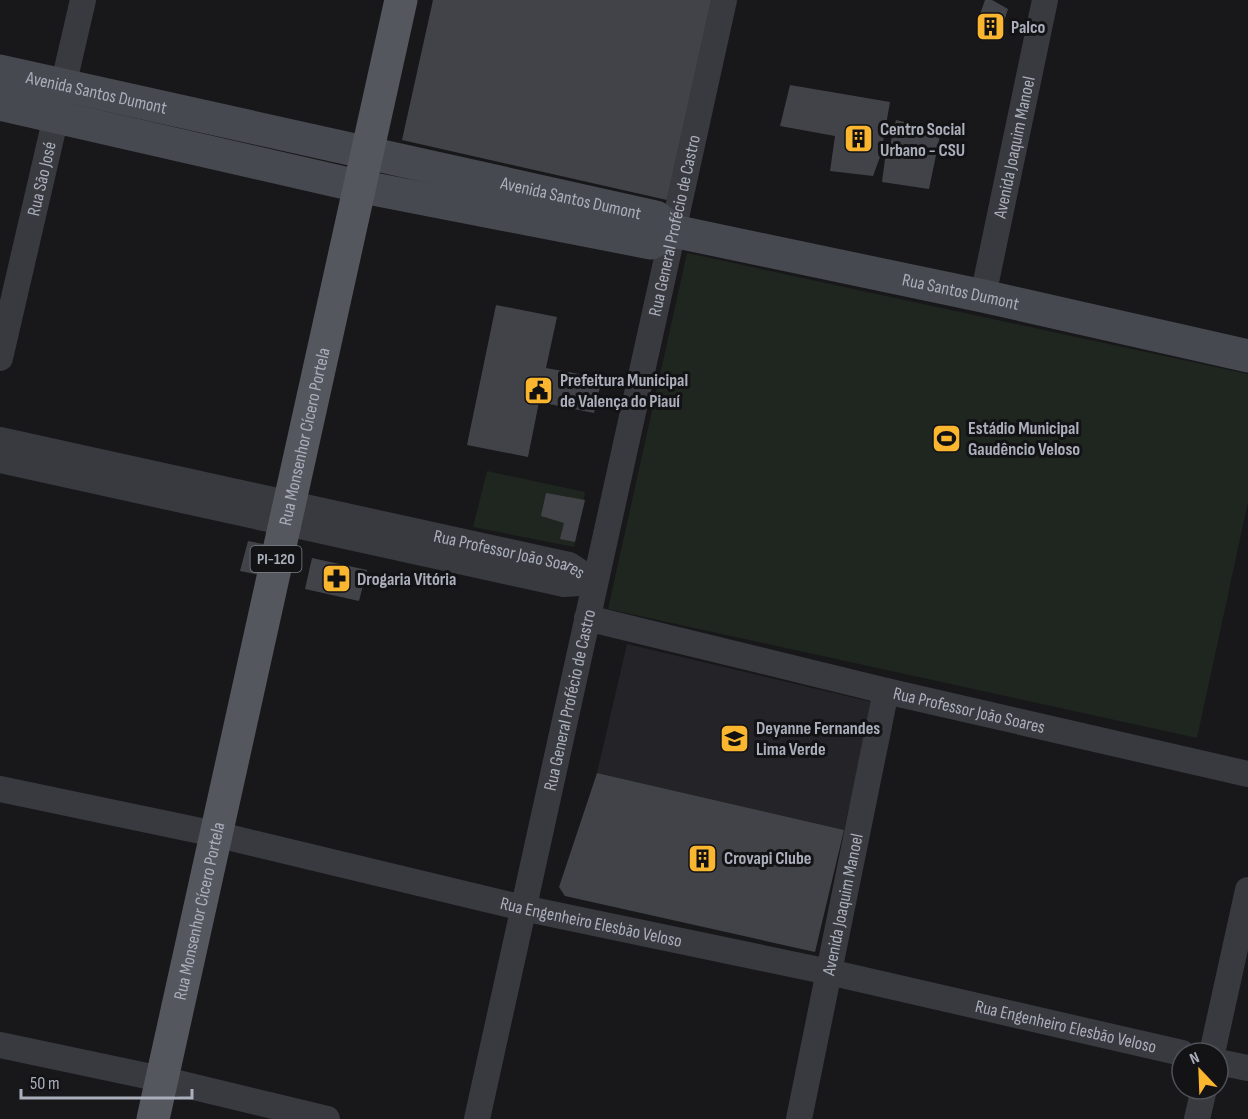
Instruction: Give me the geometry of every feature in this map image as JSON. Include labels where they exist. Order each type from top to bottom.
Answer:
[{"type":"main road","name":"Rua Monsenhor Cícero Portela","points":[[153,1119],[401,0]]},
{"type":"street","name":"Rua São José","points":[[0,357],[83,0]]},
{"type":"street","name":"Rua General Profécio de Castro","points":[[477,1119],[724,0]]},
{"type":"street","name":"Avenida Joaquim Manoel","points":[[983,296],[1045,0]]},
{"type":"street","name":"Avenida Santos Dumont","points":[[0,71],[366,150],[656,217],[674,231],[651,243],[358,186],[0,104]]},
{"type":"street","name":"Rua Santos Dumont","points":[[674,231],[983,296],[1248,356]]},
{"type":"street","name":"Rua Professor João Soares","points":[[0,440],[564,584],[595,582]]},
{"type":"street","name":"Rua Professor João Soares","points":[[0,460],[286,513]]},
{"type":"street","name":"Rua Professor João Soares","points":[[586,618],[885,691],[1248,774]]},
{"type":"street","name":"Avenida Joaquim Manoel","points":[[799,1119],[885,691]]},
{"type":"street","name":"Rua Engenheiro Elesbão Veloso","points":[[0,789],[215,834],[523,908],[829,972],[1170,1050]]},
{"type":"street","points":[[1215,1041],[1248,890]]},
{"type":"street","points":[[0,1045],[161,1079],[327,1119]]},
{"type":"street","points":[[1230,1064],[1248,1068]]},
{"type":"street","points":[[1197,1119],[1201,1101]]},
{"type":"shaded area","name":"Estádio Municipal Gaudêncio Veloso","points":[[687,253],[1248,374],[1248,502],[1197,738],[608,609]]},
{"type":"shaded area","points":[[487,471],[585,492],[574,547],[473,527]]},
{"type":"shaded area","name":"Deyanne Fernandes Lima Verde","points":[[627,644],[872,702],[844,830],[597,773]]},
{"type":"building","points":[[433,0],[712,0],[667,200],[402,140]]},
{"type":"building","name":"Palco","points":[[985,0],[992,0],[1008,9],[999,37],[978,37],[979,17]]},
{"type":"building","name":"Centro Social Urbano - CSU","points":[[790,85],[890,102],[883,142],[890,145],[896,120],[941,131],[929,189],[882,182],[885,159],[880,157],[873,176],[830,171],[835,136],[780,126]]},
{"type":"building","name":"Prefeitura Municipal de Valença do Piauí","points":[[496,305],[557,317],[546,368],[602,378],[594,413],[539,402],[528,457],[467,445]]},
{"type":"building","points":[[546,493],[585,500],[575,542],[560,539],[564,523],[541,516]]},
{"type":"building","points":[[248,541],[274,546],[265,576],[240,571]]},
{"type":"building","name":"Drogaria Vitória","points":[[312,558],[367,570],[359,601],[305,589]]},
{"type":"building","name":"Crovapi Clube","points":[[597,773],[844,830],[815,952],[565,896],[559,887]]},
{"type":"place","name":"Palco","points":[[990,27]]},
{"type":"place","name":"Centro Social Urbano - CSU","points":[[859,139]]},
{"type":"place","name":"Prefeitura Municipal de Valença do Piauí","points":[[539,390]]},
{"type":"place","name":"Estádio Municipal Gaudêncio Veloso","points":[[947,438]]},
{"type":"place","name":"Drogaria Vitória","points":[[336,579]]},
{"type":"place","name":"Deyanne Fernandes Lima Verde","points":[[735,738]]},
{"type":"place","name":"Crovapi Clube","points":[[703,858]]}]
